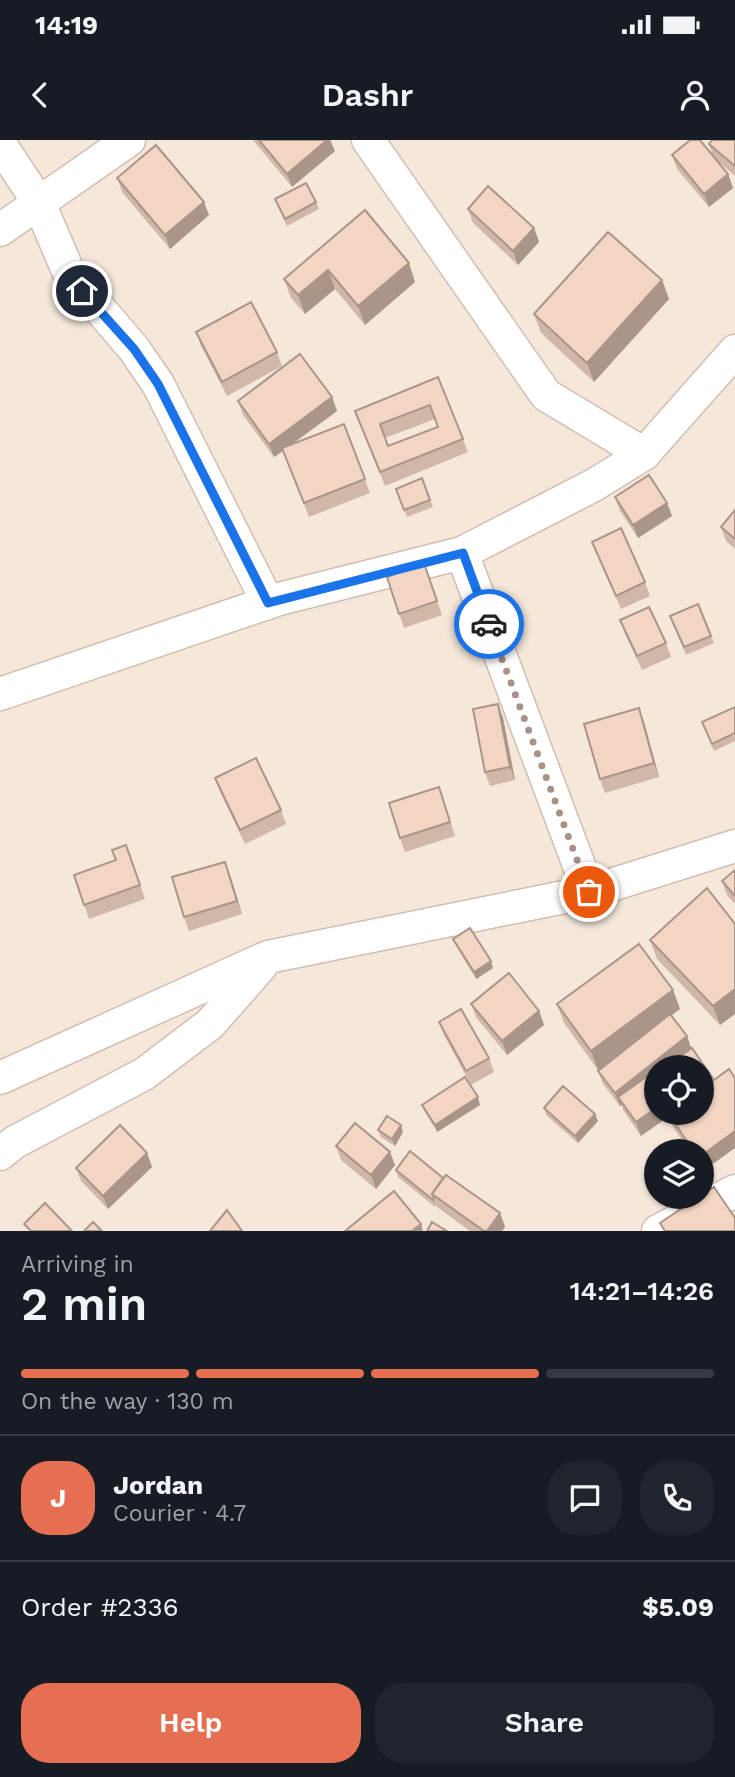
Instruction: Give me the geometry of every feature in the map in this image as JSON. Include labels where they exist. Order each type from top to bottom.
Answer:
[{"type":"street","points":[[0,230],[129,140]]},
{"type":"street","points":[[368,140],[546,396],[644,454]]},
{"type":"street","points":[[0,144],[39,203],[69,273],[134,349],[158,384],[268,603]]},
{"type":"street","points":[[0,694],[268,603],[463,553],[594,485],[644,454],[735,351]]},
{"type":"street","points":[[463,553],[589,892]]},
{"type":"street","points":[[0,1078],[268,957],[589,892],[735,846]]},
{"type":"street","points":[[0,1154],[15,1142],[144,1074],[210,1024],[268,957]]},
{"type":"street","points":[[658,1231],[735,1191]]},
{"type":"shaded area","points":[[0,140],[735,140],[735,1231],[0,1231]]},
{"type":"building","points":[[259,140],[327,140],[287,174]]},
{"type":"building","points":[[690,140],[700,140],[728,174],[704,194],[672,155]]},
{"type":"building","points":[[712,140],[735,140],[735,166],[709,144]]},
{"type":"building","points":[[156,145],[204,202],[165,235],[117,178]]},
{"type":"building","points":[[306,183],[316,202],[285,219],[275,199]]},
{"type":"building","points":[[488,186],[534,228],[513,251],[468,209]]},
{"type":"building","points":[[365,210],[409,263],[358,306],[328,270],[298,295],[284,279]]},
{"type":"building","points":[[608,232],[662,280],[587,363],[534,314]]},
{"type":"building","points":[[251,302],[277,352],[222,382],[196,332]]},
{"type":"building","points":[[300,354],[332,397],[269,444],[238,401]]},
{"type":"building","points":[[438,377],[463,439],[380,472],[355,411]],"holes":[[[430,405],[438,427],[388,446],[380,424]]]},
{"type":"building","points":[[344,424],[365,479],[304,503],[282,448]]},
{"type":"building","points":[[649,475],[667,503],[633,525],[615,497]]},
{"type":"building","points":[[422,478],[430,500],[404,510],[396,489]]},
{"type":"building","points":[[735,510],[735,539],[721,527]]},
{"type":"building","points":[[621,528],[645,582],[616,596],[592,542]]},
{"type":"building","points":[[424,563],[437,601],[399,614],[387,577]]},
{"type":"building","points":[[698,604],[711,636],[684,647],[670,616]]},
{"type":"building","points":[[649,607],[666,643],[637,656],[620,620]]},
{"type":"building","points":[[498,704],[510,767],[485,772],[473,709]]},
{"type":"building","points":[[735,707],[735,733],[712,744],[702,722]]},
{"type":"building","points":[[639,708],[654,763],[600,779],[584,724]]},
{"type":"building","points":[[256,758],[281,810],[240,830],[215,778]]},
{"type":"building","points":[[439,787],[450,822],[400,838],[389,803]]},
{"type":"building","points":[[126,845],[140,885],[84,905],[74,875],[116,860],[112,850]]},
{"type":"building","points":[[225,862],[237,901],[184,917],[172,877]]},
{"type":"building","points":[[735,870],[735,896],[722,881]]},
{"type":"building","points":[[707,888],[735,924],[735,989],[713,1006],[650,940]]},
{"type":"building","points":[[470,928],[491,961],[474,972],[453,939]]},
{"type":"building","points":[[639,944],[673,990],[591,1051],[557,1004]]},
{"type":"building","points":[[509,973],[539,1011],[502,1041],[471,1004]]},
{"type":"building","points":[[461,1009],[489,1058],[466,1071],[439,1022]]},
{"type":"building","points":[[670,1014],[687,1036],[663,1055],[644,1055],[644,1070],[615,1093],[598,1071]]},
{"type":"building","points":[[692,1048],[697,1055],[682,1055]]},
{"type":"building","points":[[729,1069],[735,1078],[735,1131],[714,1146],[714,1139],[685,1139],[676,1125],[714,1125],[714,1080]]},
{"type":"building","points":[[465,1077],[478,1097],[435,1125],[422,1105]]},
{"type":"building","points":[[644,1079],[644,1116],[636,1122],[618,1097]]},
{"type":"building","points":[[563,1086],[595,1114],[575,1136],[544,1108]]},
{"type":"building","points":[[387,1116],[401,1125],[392,1139],[378,1130]]},
{"type":"building","points":[[355,1123],[390,1152],[371,1175],[336,1146]]},
{"type":"building","points":[[120,1125],[147,1153],[103,1196],[76,1168]]},
{"type":"building","points":[[410,1151],[443,1178],[432,1194],[433,1200],[396,1170]]},
{"type":"building","points":[[446,1175],[500,1213],[487,1231],[432,1194]]},
{"type":"building","points":[[714,1187],[735,1218],[735,1231],[665,1231],[660,1223],[681,1209],[714,1209]]},
{"type":"building","points":[[394,1191],[421,1224],[412,1231],[345,1231]]},
{"type":"building","points":[[45,1203],[72,1231],[31,1231],[24,1224]]},
{"type":"building","points":[[227,1210],[242,1231],[210,1231]]},
{"type":"building","points":[[93,1222],[102,1231],[84,1231]]},
{"type":"building","points":[[432,1222],[447,1231],[427,1231]]},
{"type":"way so far","points":[[489,624],[589,892]]},
{"type":"route","points":[[82,291],[134,349],[158,384],[268,603],[463,553],[489,624]]}]
